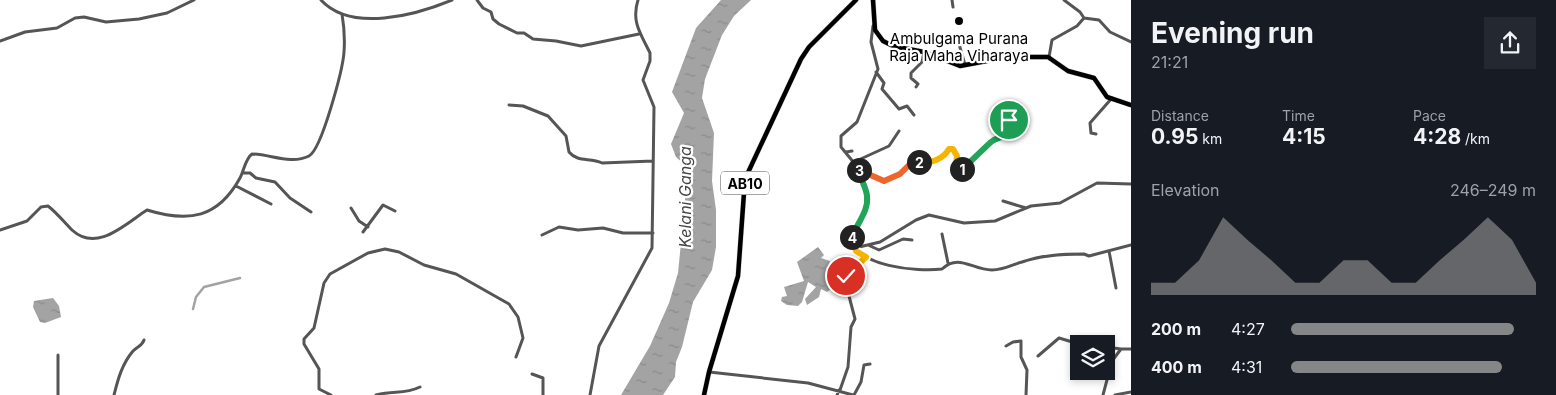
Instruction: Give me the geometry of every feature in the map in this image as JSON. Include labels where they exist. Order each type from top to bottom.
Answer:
[{"type":"main road","name":"AB10","points":[[704,395],[709,372],[738,276],[743,190],[749,168],[801,59],[809,47],[856,0]]},
{"type":"main road","points":[[873,0],[873,26],[887,44],[924,52],[956,65],[1008,57],[1049,57],[1068,71],[1094,78],[1105,95],[1131,105]]},
{"type":"street","points":[[0,42],[25,32],[57,28],[74,18],[84,17],[106,22],[139,19],[167,13],[194,0]]},
{"type":"street","points":[[321,0],[342,14],[376,19],[401,16],[452,0]]},
{"type":"street","points":[[477,0],[483,8],[491,12],[493,19],[499,24],[533,38],[556,40],[581,46],[639,34]]},
{"type":"street","points":[[590,395],[599,346],[652,248],[654,107],[643,80],[650,53],[639,34],[635,11],[638,0]]},
{"type":"street","points":[[952,0],[953,7]]},
{"type":"street","points":[[1064,0],[1080,12],[1084,18],[1099,20],[1110,32],[1131,42]]},
{"type":"street","points":[[0,230],[27,221],[41,207],[48,206],[73,231],[95,240],[103,238],[147,210],[178,216],[214,210],[231,194],[252,154],[282,159],[305,157],[314,151],[336,92],[344,52],[342,14]]},
{"type":"street","points":[[1049,57],[1052,40],[1077,26],[1084,18]]},
{"type":"street","points":[[873,26],[871,42],[877,66],[876,72],[857,122],[841,136],[841,147],[859,169],[884,181],[900,174],[913,161],[928,163],[938,160],[949,149],[953,149],[957,156],[955,173],[958,172],[984,151],[990,143],[1001,139],[1009,127],[1007,112]]},
{"type":"street","points":[[959,44],[965,65]]},
{"type":"street","points":[[916,87],[918,84],[911,78],[911,73],[922,62],[924,52]]},
{"type":"street","points":[[876,72],[884,83],[882,89],[890,100],[899,108],[907,106],[914,115]]},
{"type":"street","points":[[1096,134],[1091,133],[1090,123],[1112,98]]},
{"type":"street","points":[[509,105],[523,106],[548,116],[566,136],[569,152],[580,160],[595,160],[602,163],[653,161]]},
{"type":"street","points":[[854,162],[889,146],[898,131]]},
{"type":"street","points":[[846,152],[852,151]]},
{"type":"street","points":[[859,169],[860,179],[868,199],[867,208],[852,237],[854,248],[866,257],[905,269],[942,269],[948,263],[963,263],[978,270],[1002,270],[1046,256],[1084,254],[1089,256],[1131,245]]},
{"type":"street","points":[[243,174],[250,173],[256,178],[275,182],[290,198],[311,212]]},
{"type":"street","points":[[854,248],[880,242],[916,220],[929,215],[964,223],[995,221],[1038,204],[1060,204],[1097,184],[1131,184]]},
{"type":"street","points":[[236,186],[271,204]]},
{"type":"street","points":[[1003,201],[1026,208]]},
{"type":"street","points":[[363,232],[383,205],[395,211]]},
{"type":"street","points":[[351,208],[359,221],[368,227]]},
{"type":"street","points":[[542,235],[559,227],[578,230],[603,228],[623,234],[653,233]]},
{"type":"street","points":[[942,234],[948,263]]},
{"type":"street","points":[[867,244],[879,250],[903,240],[912,240]]},
{"type":"street","points":[[331,395],[319,389],[319,369],[304,344],[304,339],[314,328],[324,283],[330,274],[377,250],[385,249],[399,252],[413,261],[456,274],[509,304],[518,318],[523,338],[516,357]]},
{"type":"street","points":[[1109,251],[1116,288]]},
{"type":"street","points":[[838,395],[848,367],[851,327],[855,319],[849,296],[840,282],[866,257]]},
{"type":"street","points":[[1038,356],[1059,338],[1070,341]]},
{"type":"street","points":[[114,395],[124,364],[134,350],[142,345],[144,340]]},
{"type":"street","points":[[1006,346],[1020,341],[1021,357],[1027,370],[1026,395]]},
{"type":"street","points":[[1115,348],[1131,349]]},
{"type":"street","points":[[1103,395],[1112,361],[1120,349]]},
{"type":"street","points":[[58,356],[58,395]]},
{"type":"street","points":[[709,372],[808,383],[854,395],[861,382],[864,365],[870,364]]},
{"type":"street","points":[[532,374],[544,378],[543,395]]},
{"type":"street","points":[[376,395],[386,393],[410,394],[420,387]]},
{"type":"street","points":[[1115,395],[1131,392]]},
{"type":"water","name":"Kelani Ganga","points":[[721,0],[751,0],[734,16],[722,35],[705,79],[702,98],[714,133],[712,181],[716,210],[716,247],[712,270],[693,302],[682,347],[676,362],[675,377],[663,395],[621,395],[650,346],[669,303],[678,273],[685,203],[685,165],[676,157],[671,144],[684,113],[672,92],[696,28]]},
{"type":"water","points":[[818,247],[824,255],[821,258],[830,261],[828,270],[838,279],[834,287],[827,292],[821,289],[819,297],[807,305],[805,299],[816,287],[808,282],[802,302],[798,306],[787,305],[781,301],[782,297],[787,296],[784,287],[804,281],[797,262]]},
{"type":"water","points":[[53,298],[59,306],[61,317],[45,323],[40,322],[33,307],[34,301]]},
{"type":"waterway","points":[[193,309],[196,297],[204,287],[240,278]]},
{"type":"place","name":"Ambulgama Purana Raja Maha Viharaya","points":[[959,21]]},
{"type":"route","points":[[846,276],[866,257],[856,251],[852,237],[867,208],[868,199],[860,179],[859,169],[884,181],[900,174],[913,161],[928,163],[938,160],[949,149],[953,149],[957,156],[955,173],[984,151],[993,140],[1001,139],[1007,132],[1009,120]]}]
